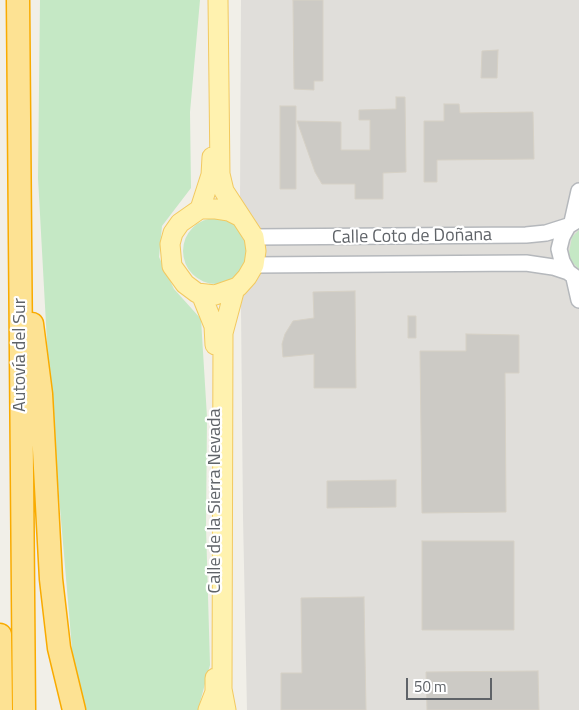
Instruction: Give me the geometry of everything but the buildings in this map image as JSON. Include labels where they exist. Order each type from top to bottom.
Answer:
[{"type":"highway","name":"Autovía del Sur","points":[[18,0],[24,710]]},
{"type":"highway","points":[[20,251],[40,385],[51,579],[59,648],[74,710]]},
{"type":"highway","points":[[0,635],[1,710]]},
{"type":"main road","points":[[212,0],[211,176],[200,209],[180,223],[173,233],[169,255],[177,276],[185,284],[201,294],[215,296],[235,288],[248,277],[254,265],[256,251],[254,237],[224,191],[220,174],[218,0]]},
{"type":"main road","points":[[200,209],[222,210],[239,216]]},
{"type":"main road","points":[[224,699],[235,674],[233,423],[227,313],[235,288]]},
{"type":"main road","name":"Calle de la Sierra Nevada","points":[[201,294],[214,326],[215,340],[215,692],[208,710]]},
{"type":"street","points":[[579,191],[573,222],[562,237],[560,249],[562,261],[574,276],[579,300]]},
{"type":"street","name":"Calle Coto de Doñana","points":[[254,237],[526,235],[546,234],[573,222]]},
{"type":"street","name":"Calle Coto de Doñana","points":[[254,265],[526,263],[553,267],[574,276]]},
{"type":"shaded area","points":[[241,0],[579,0],[579,710],[247,710],[240,204]]},
{"type":"green space","points":[[40,0],[200,0],[190,112],[191,188],[162,226],[159,257],[174,289],[201,319],[207,417],[206,527],[210,665],[198,710],[85,710],[74,672],[49,379],[38,178]]},
{"type":"green space","points":[[216,218],[229,221],[239,228],[246,238],[249,251],[246,264],[239,274],[229,281],[216,284],[203,281],[193,274],[186,264],[183,251],[186,238],[193,228],[203,221]]},
{"type":"green space","points":[[579,230],[579,269],[571,261],[569,253],[572,237]]}]
